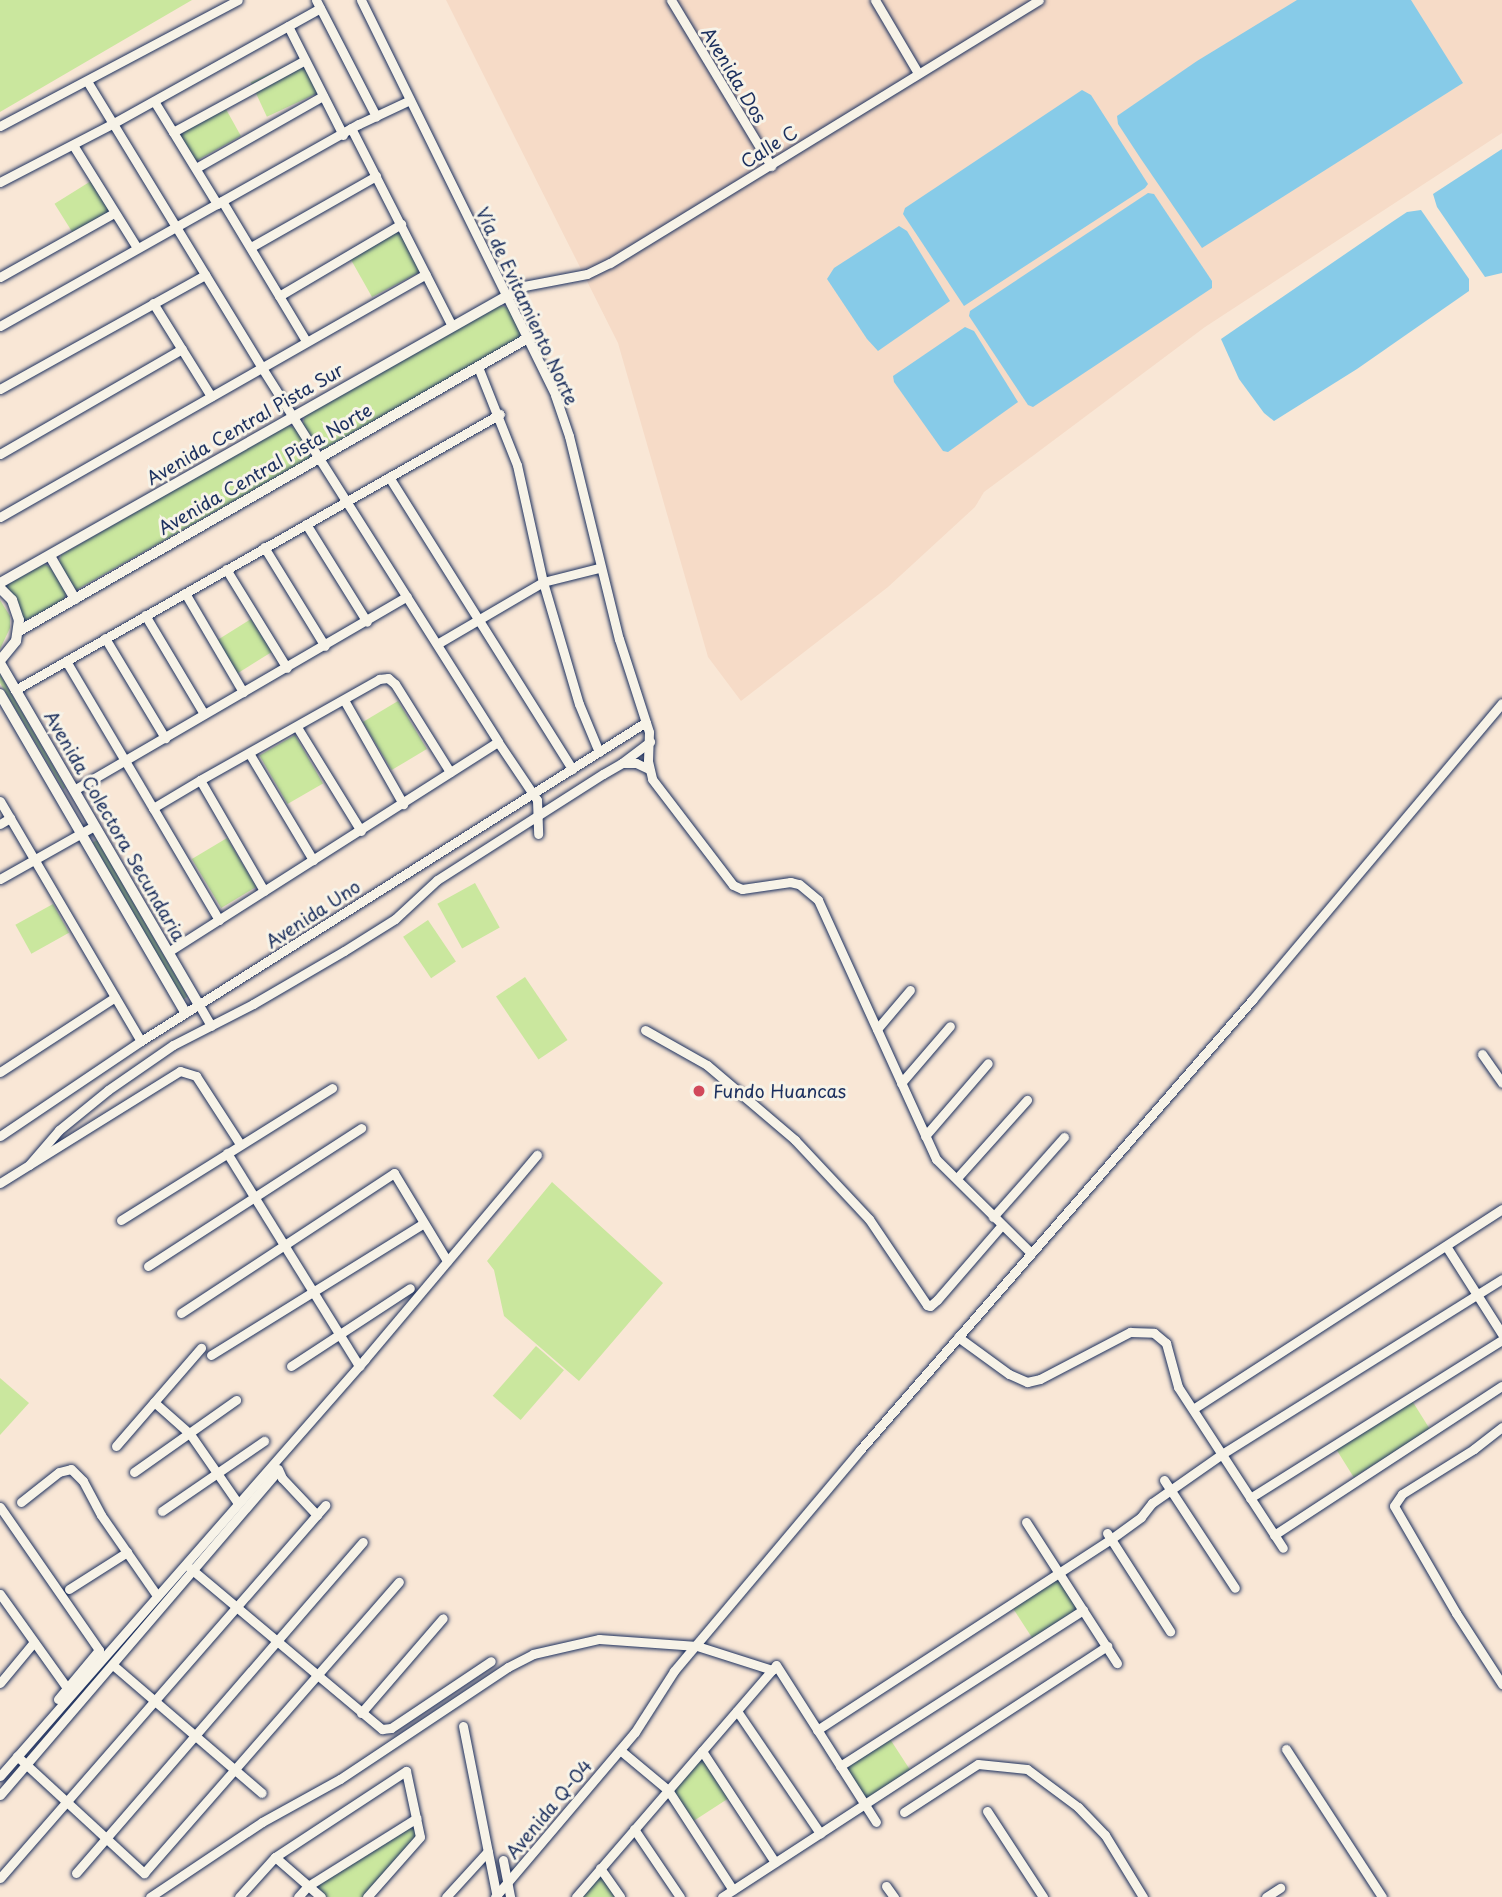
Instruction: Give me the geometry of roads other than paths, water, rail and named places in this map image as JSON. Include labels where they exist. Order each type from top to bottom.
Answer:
[{"type":"street","points":[[0,126],[238,0]]},
{"type":"street","name":"Vía de Evitamiento Norte","points":[[361,0],[555,395],[569,436],[599,568],[646,722],[650,741],[649,769]]},
{"type":"street","name":"Avenida Dos","points":[[671,0],[771,166]]},
{"type":"street","points":[[875,0],[918,73]]},
{"type":"street","name":"Calle C","points":[[506,296],[524,286],[595,271],[1039,0]]},
{"type":"street","points":[[0,182],[112,124],[288,26],[318,4],[376,116]]},
{"type":"street","points":[[288,26],[323,96],[376,176],[452,326]]},
{"type":"street","points":[[173,132],[305,60]]},
{"type":"street","points":[[87,81],[262,368],[530,793],[537,800],[538,834]]},
{"type":"street","points":[[196,168],[323,96]]},
{"type":"street","points":[[0,326],[219,202],[410,100]]},
{"type":"street","points":[[154,101],[251,247],[306,341]]},
{"type":"street","points":[[73,145],[137,248]]},
{"type":"street","points":[[251,247],[376,176]]},
{"type":"street","points":[[0,277],[114,213]]},
{"type":"street","points":[[279,296],[401,224]]},
{"type":"street","points":[[0,517],[426,274]]},
{"type":"street","points":[[0,389],[205,275]]},
{"type":"street","name":"Avenida Central Pista Sur","points":[[0,586],[506,296]]},
{"type":"street","points":[[153,303],[211,396]]},
{"type":"street","name":"Avenida Central Pista Norte","points":[[19,631],[528,338]]},
{"type":"street","points":[[0,454],[181,349]]},
{"type":"street","points":[[478,367],[500,414],[526,494],[543,583],[579,704],[599,752]]},
{"type":"street","points":[[15,690],[500,414]]},
{"type":"street","points":[[388,477],[572,769]]},
{"type":"street","points":[[306,524],[367,622]]},
{"type":"street","points":[[264,547],[326,646]]},
{"type":"street","points":[[50,556],[75,599]]},
{"type":"street","points":[[437,644],[543,583],[599,568]]},
{"type":"street","points":[[226,569],[287,668]]},
{"type":"street","points":[[0,586],[17,609],[19,631],[11,650],[0,662]]},
{"type":"street","points":[[184,593],[243,692]]},
{"type":"street","points":[[74,790],[326,646],[407,596]]},
{"type":"street","points":[[145,615],[204,714]]},
{"type":"street","points":[[105,638],[164,738]]},
{"type":"street","points":[[66,661],[219,920]]},
{"type":"street","name":"Avenida Colectora Secundaria","points":[[0,662],[199,1006]]},
{"type":"street","points":[[153,808],[379,678],[388,678],[395,684],[450,772]]},
{"type":"street","name":"Avenida Colectora Secundaria","points":[[1,698],[186,1013]]},
{"type":"street","points":[[344,700],[403,804]]},
{"type":"street","name":"Avenida Q-04","points":[[496,1897],[627,1742],[663,1684],[958,1337],[1252,1000],[1502,703]]},
{"type":"street","name":"Avenida Uno","points":[[0,1136],[141,1041],[646,722]]},
{"type":"street","points":[[297,727],[360,831]]},
{"type":"street","points":[[29,1165],[59,1129],[108,1090],[173,1045],[253,1004],[395,919],[437,880],[537,814],[622,763],[650,741]]},
{"type":"street","points":[[168,952],[498,742]]},
{"type":"street","points":[[249,753],[313,860]]},
{"type":"street","points":[[622,763],[636,762],[649,769],[667,802],[733,885],[742,889],[790,882],[799,884],[818,900],[936,1159],[1031,1253]]},
{"type":"street","points":[[200,780],[264,891]]},
{"type":"street","points":[[0,801],[141,1041]]},
{"type":"street","points":[[0,824],[10,818]]},
{"type":"street","points":[[0,879],[94,826]]},
{"type":"street","points":[[877,1029],[910,990]]},
{"type":"street","points":[[0,1072],[116,998]]},
{"type":"street","points":[[199,1006],[211,1026]]},
{"type":"street","points":[[901,1083],[950,1026]]},
{"type":"street","points":[[645,1030],[707,1065],[795,1140],[870,1219],[927,1305],[930,1306],[937,1300],[1001,1226]]},
{"type":"street","points":[[1482,1054],[1502,1083]]},
{"type":"street","points":[[925,1136],[988,1063]]},
{"type":"street","points":[[0,1183],[172,1075],[184,1071],[196,1076],[240,1144]]},
{"type":"street","points":[[121,1220],[332,1088]]},
{"type":"street","points":[[957,1178],[1027,1100]]},
{"type":"street","points":[[148,1266],[256,1199],[361,1128]]},
{"type":"street","points":[[993,1217],[1064,1137]]},
{"type":"street","points":[[227,1153],[359,1366]]},
{"type":"street","points":[[0,1767],[359,1366],[537,1155]]},
{"type":"street","points":[[181,1313],[394,1173],[447,1262]]},
{"type":"street","points":[[1193,1409],[1502,1209]]},
{"type":"street","points":[[211,1355],[422,1224]]},
{"type":"street","points":[[1446,1246],[1502,1334]]},
{"type":"street","points":[[817,1730],[1058,1573],[1222,1454],[1502,1279]]},
{"type":"street","points":[[291,1366],[410,1287]]},
{"type":"street","points":[[958,1337],[1019,1380],[1027,1382],[1040,1379],[1130,1332],[1153,1333],[1166,1343],[1178,1387],[1283,1548]]},
{"type":"street","points":[[1250,1497],[1502,1340]]},
{"type":"street","points":[[116,1446],[201,1348]]},
{"type":"street","points":[[1274,1535],[1502,1386]]},
{"type":"street","points":[[134,1472],[236,1400]]},
{"type":"street","points":[[154,1402],[190,1434],[237,1502]]},
{"type":"street","points":[[1502,1427],[1474,1449],[1402,1494],[1394,1506],[1456,1613],[1502,1684]]},
{"type":"street","points":[[162,1511],[264,1441]]},
{"type":"street","points":[[274,1461],[278,1471],[317,1515]]},
{"type":"street","points":[[21,1502],[60,1472],[71,1469],[83,1481],[156,1594]]},
{"type":"street","points":[[0,1795],[278,1471]]},
{"type":"street","points":[[1164,1480],[1235,1588]]},
{"type":"street","points":[[0,1878],[325,1505]]},
{"type":"street","points":[[0,1507],[99,1650],[0,1776]]},
{"type":"street","points":[[1026,1522],[1117,1663]]},
{"type":"street","points":[[1109,1536],[1170,1631]]},
{"type":"street","points":[[76,1872],[363,1542]]},
{"type":"street","points":[[69,1590],[127,1552]]},
{"type":"street","points":[[184,1562],[276,1643],[382,1729],[391,1728],[491,1661]]},
{"type":"street","points":[[17,1756],[144,1874],[399,1582]]},
{"type":"street","points":[[0,1594],[69,1690]]},
{"type":"street","points":[[840,1766],[1083,1610]]},
{"type":"street","points":[[361,1713],[443,1618]]},
{"type":"street","points":[[150,1897],[262,1822],[340,1779],[508,1667],[533,1654],[599,1639],[697,1646],[772,1670]]},
{"type":"street","points":[[0,1683],[34,1642]]},
{"type":"street","points":[[722,1897],[1107,1646]]},
{"type":"street","points":[[113,1665],[262,1793]]},
{"type":"street","points":[[576,1897],[776,1665],[876,1822]]},
{"type":"street","points":[[737,1711],[820,1833]]},
{"type":"street","points":[[463,1726],[496,1897]]},
{"type":"street","points":[[1286,1749],[1382,1897]]},
{"type":"street","points":[[620,1750],[668,1790],[733,1890]]},
{"type":"street","points":[[702,1751],[775,1862]]},
{"type":"street","points":[[904,1812],[978,1764],[1027,1769],[1079,1807],[1105,1835],[1143,1897]]},
{"type":"street","points":[[239,1897],[275,1857],[406,1771],[420,1838],[367,1897]]},
{"type":"street","points":[[987,1811],[1044,1897]]},
{"type":"street","points":[[298,1897],[308,1886],[417,1818]]},
{"type":"street","points":[[634,1829],[680,1897]]},
{"type":"street","name":"Avenida Q-04","points":[[446,1897],[488,1851]]},
{"type":"street","points":[[275,1857],[321,1897]]},
{"type":"street","points":[[503,1860],[510,1897]]},
{"type":"street","points":[[600,1868],[620,1897]]},
{"type":"street","points":[[886,1886],[894,1897]]},
{"type":"street","points":[[1266,1897],[1280,1888]]},
{"type":"water","points":[[1297,0],[1411,0],[1463,83],[1202,248],[1118,124],[1117,116],[1197,61]]},
{"type":"water","points":[[1082,90],[1091,95],[1148,184],[964,306],[903,214],[905,208]]},
{"type":"water","points":[[1502,149],[1502,273],[1485,277],[1437,207],[1433,194]]},
{"type":"water","points":[[1148,193],[1154,194],[1212,281],[1212,288],[1033,407],[1028,405],[969,316],[970,311]]},
{"type":"water","points":[[1421,210],[1469,279],[1469,291],[1357,369],[1274,421],[1264,413],[1239,379],[1221,339],[1407,212]]},
{"type":"water","points":[[899,226],[907,231],[950,301],[878,351],[827,279],[834,268]]},
{"type":"water","points":[[965,327],[974,331],[1018,402],[948,452],[943,451],[894,382],[893,376]]},
{"type":"place","name":"Fundo Huancas","points":[[699,1091]]}]
